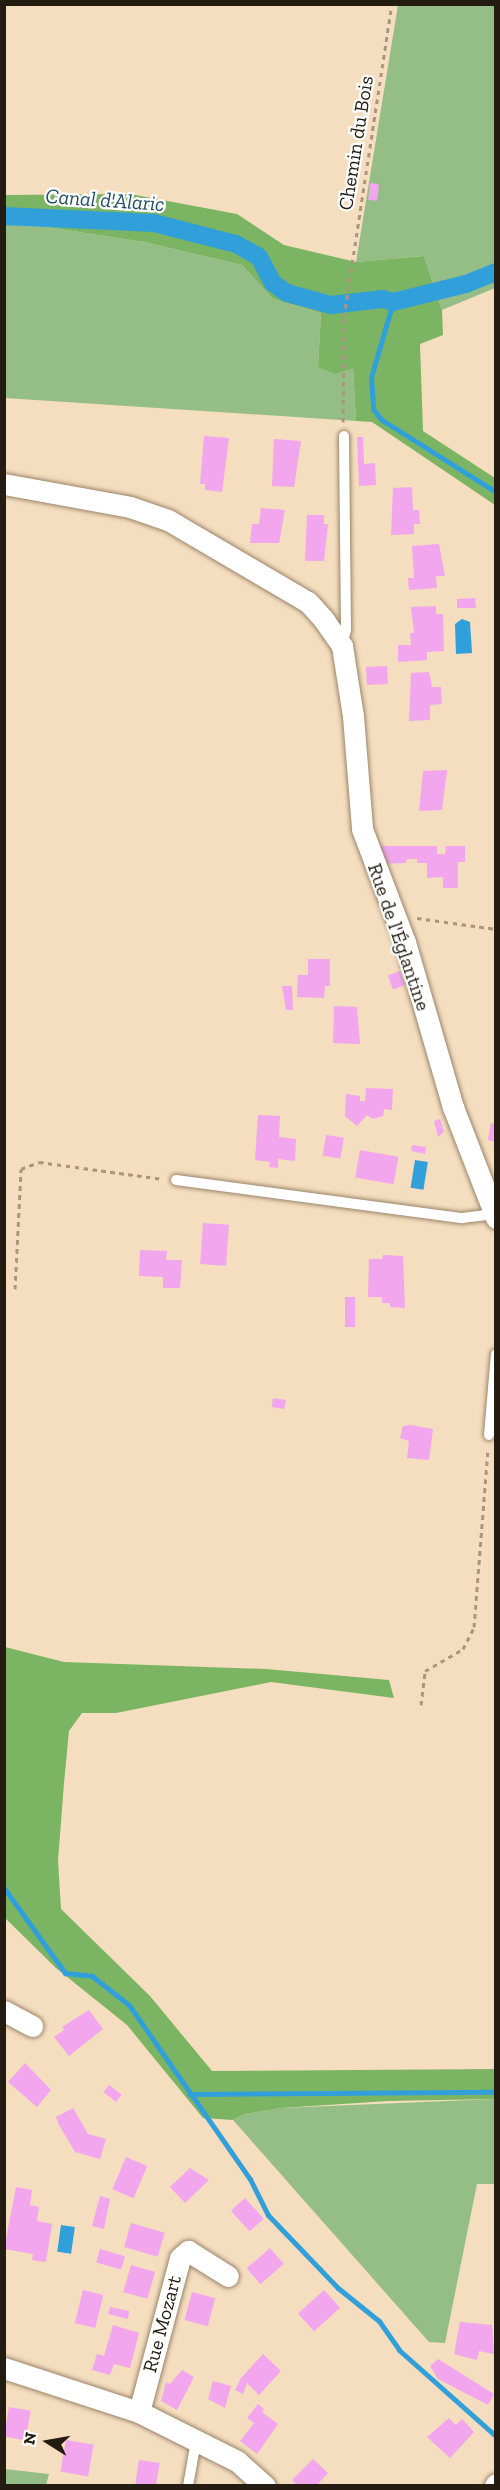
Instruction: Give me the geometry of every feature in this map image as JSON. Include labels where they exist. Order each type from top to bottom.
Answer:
[{"type":"street","name":"Rue de l'Églantine","points":[[4,484],[130,507],[168,520],[308,602],[342,646],[353,716],[362,829],[392,914],[405,942],[453,1107],[494,1216]]},
{"type":"street","points":[[4,2011],[32,2026]]},
{"type":"street","name":"Rue Mozart","points":[[139,2412],[180,2258],[188,2251],[228,2276]]},
{"type":"street","points":[[4,2368],[74,2388],[139,2412],[237,2462],[265,2486]]},
{"type":"lane","name":"Rue de l'Églantine","points":[[342,646],[346,630],[344,436]]},
{"type":"lane","points":[[176,1180],[462,1218],[494,1216]]},
{"type":"lane","points":[[489,1435],[495,1354]]},
{"type":"lane","points":[[188,2486],[196,2441]]},
{"type":"path","name":"Chemin du Bois","points":[[344,436],[344,317],[392,4]]},
{"type":"path","points":[[392,914],[495,929]]},
{"type":"path","points":[[15,1289],[21,1169],[39,1162],[176,1180]]},
{"type":"path","points":[[421,1705],[425,1671],[463,1649],[474,1627],[489,1435]]},
{"type":"green space","points":[[398,5],[495,5],[495,288],[442,310],[424,256],[356,262]]},
{"type":"green space","points":[[130,194],[237,214],[284,245],[356,262],[424,256],[442,310],[443,335],[420,344],[423,431],[495,478],[495,505],[372,422],[356,421],[353,368],[335,374],[318,367],[321,313],[273,299],[242,265],[144,242],[14,222],[5,227],[5,195]]},
{"type":"green space","points":[[14,222],[144,242],[242,265],[273,299],[321,313],[318,367],[353,367],[356,421],[5,398],[4,227]]},
{"type":"green space","points":[[5,1647],[64,1662],[266,1669],[389,1680],[394,1698],[271,1682],[116,1713],[82,1713],[69,1731],[58,1861],[61,1909],[150,1996],[212,2071],[495,2069],[495,2099],[388,2101],[281,2108],[245,2114],[233,2120],[203,2118],[127,2025],[56,1968],[5,1918]]},
{"type":"green space","points":[[495,2099],[495,2184],[477,2184],[445,2343],[429,2342],[233,2120],[245,2114],[281,2108]]},
{"type":"green space","points":[[5,2469],[49,2474],[46,2485],[5,2485]]},
{"type":"water","points":[[462,619],[470,622],[472,653],[456,654],[455,624]]},
{"type":"water","points":[[415,1160],[428,1162],[423,1190],[411,1188]]},
{"type":"water","points":[[61,2225],[75,2227],[71,2254],[57,2252]]},
{"type":"building","points":[[370,183],[379,184],[377,201],[368,200]]},
{"type":"building","points":[[204,436],[229,438],[222,492],[205,490],[205,484],[200,484]]},
{"type":"building","points":[[357,437],[363,437],[364,464],[375,463],[376,485],[359,486]]},
{"type":"building","points":[[274,439],[301,441],[294,487],[272,486]]},
{"type":"building","points":[[412,487],[413,510],[419,510],[420,524],[414,524],[414,534],[391,535],[393,488]]},
{"type":"building","points":[[261,508],[285,510],[279,543],[250,543],[252,524],[259,524]]},
{"type":"building","points":[[307,515],[324,515],[324,524],[328,524],[324,561],[305,561]]},
{"type":"building","points":[[439,544],[445,576],[436,576],[437,588],[409,590],[408,578],[414,578],[412,546]]},
{"type":"building","points":[[475,598],[476,608],[457,608],[457,599]]},
{"type":"building","points":[[436,606],[436,614],[443,614],[444,651],[427,652],[427,660],[398,662],[398,645],[411,645],[410,633],[414,633],[411,607]]},
{"type":"building","points":[[387,666],[388,684],[367,685],[366,667]]},
{"type":"building","points":[[429,672],[432,687],[441,687],[442,704],[430,705],[430,720],[409,721],[411,673]]},
{"type":"building","points":[[447,770],[442,810],[419,811],[423,771]]},
{"type":"building","points":[[377,846],[437,846],[437,854],[445,854],[446,846],[465,846],[465,862],[458,862],[458,888],[443,888],[443,877],[427,878],[427,863],[417,863],[417,859],[407,859],[406,863],[381,864]]},
{"type":"building","points":[[308,959],[330,959],[330,986],[325,986],[324,998],[297,997],[298,975],[308,975]]},
{"type":"building","points":[[400,971],[405,985],[393,990],[388,975]]},
{"type":"building","points":[[282,986],[292,986],[293,1010],[286,1010]]},
{"type":"building","points":[[334,1006],[357,1007],[360,1044],[333,1043]]},
{"type":"building","points":[[366,1088],[393,1089],[392,1110],[384,1109],[383,1116],[373,1119],[367,1115],[357,1126],[345,1116],[346,1094],[360,1096],[360,1101],[365,1101]]},
{"type":"building","points":[[258,1115],[280,1116],[279,1137],[296,1139],[295,1161],[278,1159],[278,1168],[269,1167],[270,1162],[255,1160]]},
{"type":"building","points":[[440,1119],[444,1132],[438,1137],[434,1121]]},
{"type":"building","points":[[491,1123],[495,1124],[495,1142],[488,1140]]},
{"type":"building","points":[[326,1135],[344,1138],[340,1159],[323,1156]]},
{"type":"building","points":[[412,1145],[426,1147],[425,1154],[411,1151]]},
{"type":"building","points":[[360,1150],[398,1157],[394,1184],[355,1178]]},
{"type":"building","points":[[203,1223],[229,1225],[226,1266],[200,1264]]},
{"type":"building","points":[[140,1250],[167,1251],[166,1260],[182,1260],[180,1288],[163,1288],[163,1277],[139,1276]]},
{"type":"building","points":[[383,1255],[403,1256],[405,1308],[390,1307],[390,1303],[382,1303],[382,1297],[368,1297],[369,1259],[382,1259]]},
{"type":"building","points":[[345,1297],[355,1297],[355,1327],[345,1327]]},
{"type":"building","points":[[273,1398],[286,1400],[284,1409],[272,1407]]},
{"type":"building","points":[[403,1426],[433,1429],[429,1460],[407,1458],[409,1441],[400,1438]]},
{"type":"building","points":[[89,2010],[103,2029],[69,2056],[54,2037],[64,2030],[62,2027]]},
{"type":"building","points":[[25,2063],[51,2090],[37,2107],[8,2082]]},
{"type":"building","points":[[109,2085],[122,2095],[116,2102],[103,2092]]},
{"type":"building","points":[[73,2108],[88,2134],[106,2139],[100,2159],[75,2152],[59,2125],[56,2117]]},
{"type":"building","points":[[126,2157],[147,2166],[133,2198],[112,2189]]},
{"type":"building","points":[[190,2168],[209,2180],[185,2203],[170,2187]]},
{"type":"building","points":[[16,2187],[32,2190],[30,2205],[39,2207],[37,2221],[52,2224],[46,2262],[32,2260],[33,2254],[4,2249]]},
{"type":"building","points":[[100,2196],[110,2199],[104,2229],[92,2226]]},
{"type":"building","points":[[245,2198],[264,2219],[250,2232],[231,2211]]},
{"type":"building","points":[[131,2223],[165,2233],[158,2257],[124,2247]]},
{"type":"building","points":[[270,2248],[284,2264],[260,2284],[247,2268]]},
{"type":"building","points":[[100,2249],[125,2256],[121,2270],[96,2262]]},
{"type":"building","points":[[131,2265],[155,2272],[147,2299],[123,2292]]},
{"type":"building","points":[[83,2290],[103,2295],[95,2328],[75,2323]]},
{"type":"building","points":[[324,2290],[340,2308],[314,2331],[298,2313]]},
{"type":"building","points":[[192,2292],[215,2298],[208,2326],[184,2320]]},
{"type":"building","points":[[110,2307],[129,2311],[128,2319],[108,2314]]},
{"type":"building","points":[[460,2322],[492,2325],[494,2354],[479,2351],[477,2360],[454,2354]]},
{"type":"building","points":[[113,2325],[139,2333],[130,2368],[114,2364],[110,2375],[92,2370],[97,2354],[104,2356]]},
{"type":"building","points":[[263,2354],[281,2371],[259,2395],[247,2383],[243,2394],[235,2390],[241,2378]]},
{"type":"building","points":[[438,2359],[494,2394],[488,2405],[438,2379],[430,2366]]},
{"type":"building","points":[[182,2370],[194,2377],[177,2410],[161,2401],[166,2382],[170,2384]]},
{"type":"building","points":[[213,2381],[231,2386],[225,2408],[208,2399]]},
{"type":"building","points":[[258,2404],[264,2409],[262,2412],[278,2424],[257,2454],[240,2441],[254,2423],[247,2418]]},
{"type":"building","points":[[9,2407],[31,2411],[25,2440],[4,2437]]},
{"type":"building","points":[[449,2418],[456,2425],[462,2419],[474,2432],[450,2458],[427,2437]]},
{"type":"building","points":[[66,2440],[94,2445],[88,2476],[60,2472]]},
{"type":"building","points":[[313,2459],[328,2473],[316,2486],[298,2486],[292,2480]]},
{"type":"building","points":[[139,2460],[160,2463],[156,2483],[163,2486],[135,2486]]},
{"type":"waterway","name":"Canal d'Alaric","points":[[4,216],[154,223],[236,244],[259,257],[273,283],[287,293],[331,305],[383,299],[393,302],[466,284],[496,272]]},
{"type":"waterway","points":[[393,302],[371,377],[373,409],[382,420],[496,492]]},
{"type":"waterway","points":[[4,1888],[65,1973],[92,1976],[129,2005],[250,2179],[268,2215],[338,2288],[379,2321],[399,2350],[496,2436]]},
{"type":"waterway","points":[[189,2094],[496,2092]]}]
